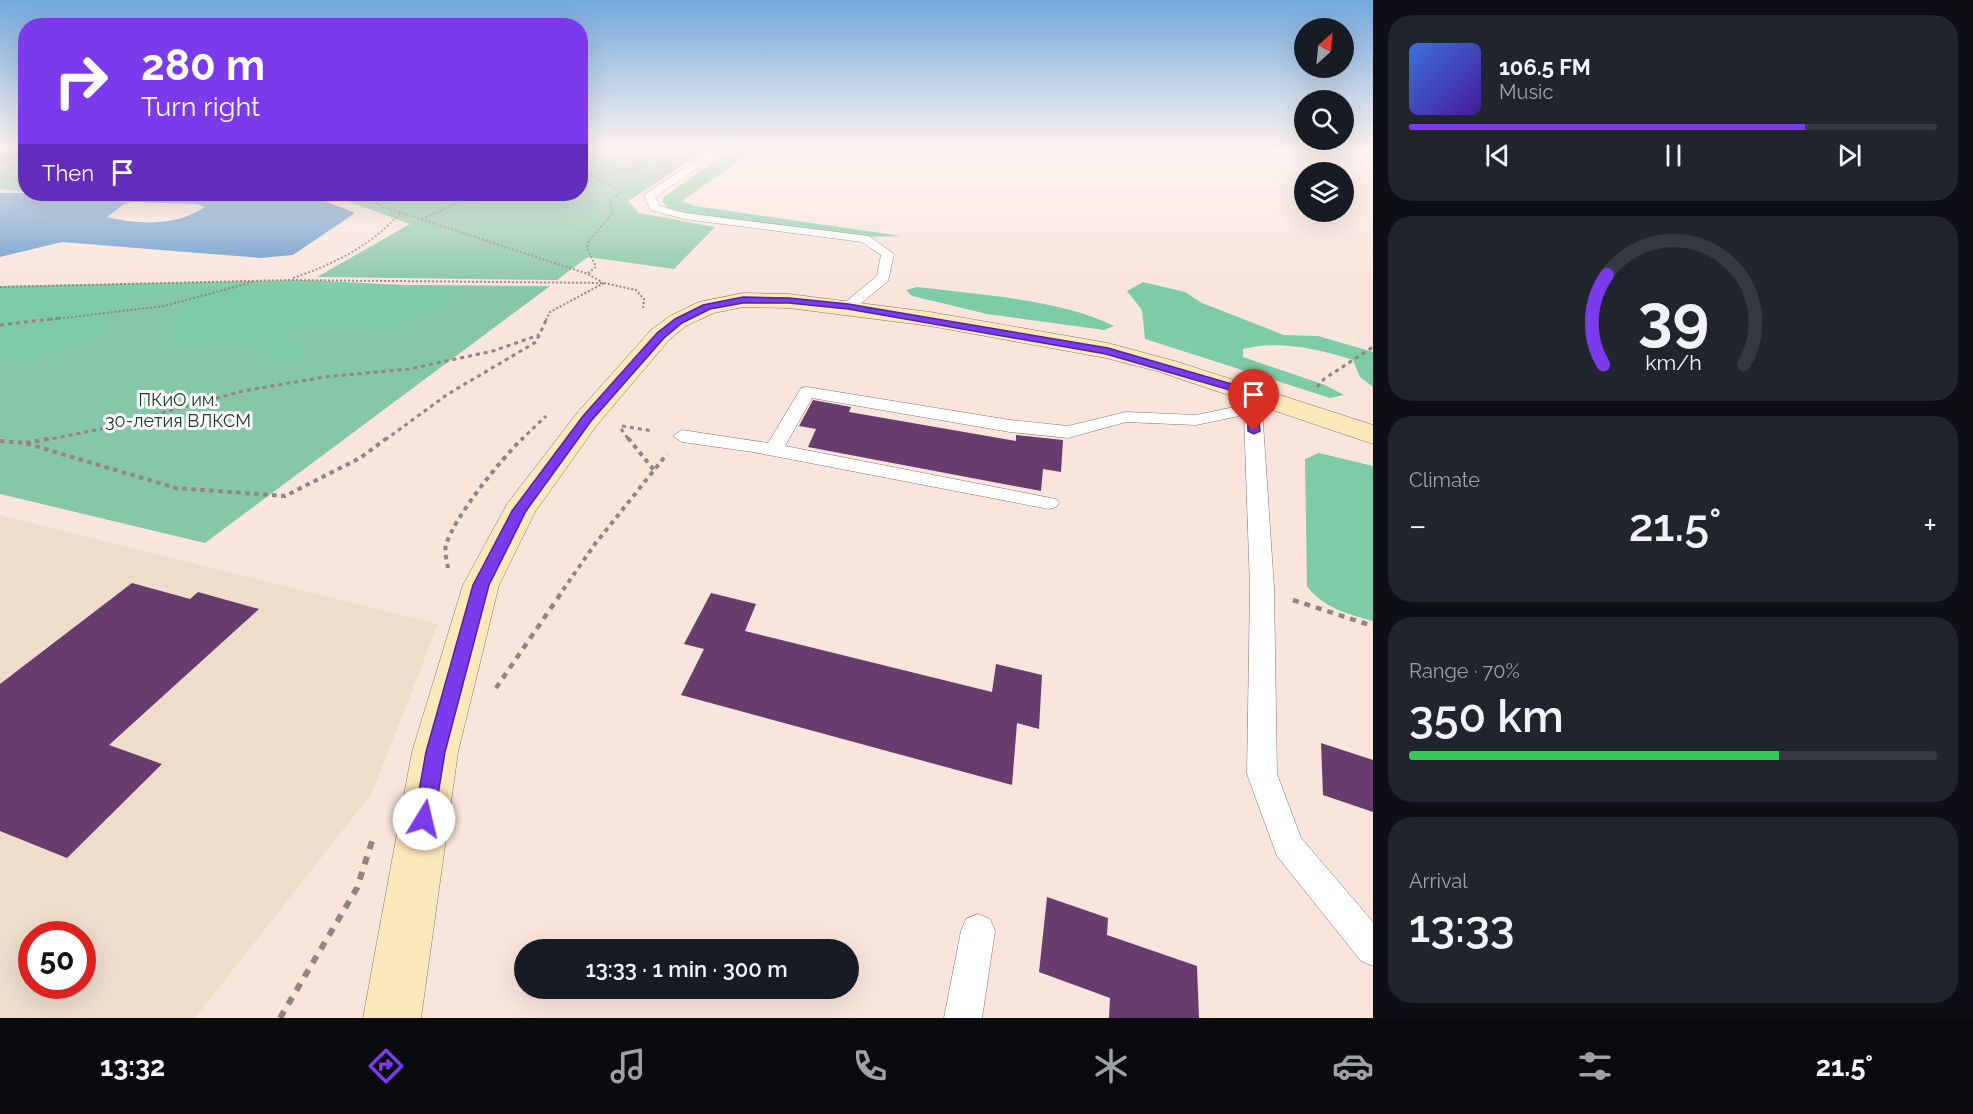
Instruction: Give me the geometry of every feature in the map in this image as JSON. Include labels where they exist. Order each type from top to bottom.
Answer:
[{"type":"main road","points":[[392,1018],[435,752],[481,585],[519,511],[587,419],[660,335],[678,321],[707,307],[743,300],[789,301],[848,307],[1108,351],[1252,401],[1297,410],[1373,435]]},
{"type":"lane","points":[[654,196],[650,198],[655,208],[684,216],[865,239],[888,254],[883,278],[848,307]]},
{"type":"lane","points":[[773,450],[807,392],[1010,426],[1068,432],[1126,417],[1196,420],[1252,401],[1262,588],[1262,774],[1288,846],[1373,949]]},
{"type":"lane","points":[[682,436],[773,450],[1049,503]]},
{"type":"lane","points":[[963,1018],[978,931]]},
{"type":"path","points":[[588,274],[596,267],[587,248],[590,239],[613,213],[610,200],[616,196]]},
{"type":"path","points":[[638,196],[650,198]]},
{"type":"path","points":[[373,201],[400,213],[588,274],[604,283]]},
{"type":"path","points":[[421,219],[464,201]]},
{"type":"path","points":[[288,280],[328,267],[362,247],[389,227],[400,213]]},
{"type":"path","points":[[0,287],[288,280],[604,283],[636,290],[644,299],[643,312],[678,321]]},
{"type":"path","points":[[0,325],[164,306],[259,281]]},
{"type":"path","points":[[0,441],[26,443],[176,488],[285,496],[360,458],[448,394],[536,342],[550,312],[604,283]]},
{"type":"path","points":[[26,443],[106,428],[243,391],[324,377],[409,369],[493,351],[539,335]]},
{"type":"path","points":[[1297,410],[1324,379],[1373,346]]},
{"type":"path","points":[[618,426],[654,470]]},
{"type":"path","points":[[494,690],[595,544],[682,436]]},
{"type":"path","points":[[1262,588],[1373,626]]},
{"type":"shaded area","points":[[0,515],[438,624],[372,793],[195,1018],[0,1018]]},
{"type":"green space","points":[[588,196],[636,196],[628,201],[639,213],[715,227],[674,269],[588,257],[557,280],[317,277],[410,224],[347,201],[588,201]]},
{"type":"green space","points":[[690,196],[682,201],[695,206],[901,236],[863,237],[684,213],[668,208],[662,201],[664,197]]},
{"type":"green space","points":[[306,280],[461,288],[439,308],[409,322],[373,326],[328,322],[290,333],[288,341],[303,348],[303,356],[285,363],[261,358],[264,345],[231,338],[171,343],[174,321],[191,302],[183,292],[148,294],[128,300],[93,336],[72,348],[35,357],[0,354],[0,286]]},
{"type":"green space","points":[[1143,282],[1185,292],[1202,303],[1284,335],[1318,336],[1373,352],[1373,387],[1360,377],[1353,360],[1312,349],[1257,346],[1243,349],[1243,357],[1325,385],[1344,395],[1330,398],[1145,339],[1142,310],[1127,291]]},
{"type":"green space","name":"ПКиО им. 30-летия ВЛКСМ","points":[[305,284],[550,286],[205,543],[0,494],[0,291]]},
{"type":"green space","points":[[917,287],[1045,304],[1093,317],[1114,326],[1104,330],[987,314],[912,296],[906,290]]},
{"type":"green space","points":[[1319,453],[1373,466],[1373,621],[1345,613],[1328,605],[1313,594],[1307,586],[1305,459]]},
{"type":"water","points":[[0,196],[18,196],[18,201],[325,201],[355,213],[293,255],[261,258],[62,242],[0,257]],"holes":[[[132,202],[198,204],[205,207],[183,218],[170,221],[145,222],[107,217],[124,204]]]},
{"type":"building","points":[[813,400],[851,407],[849,412],[1016,441],[1016,435],[1063,440],[1061,472],[1043,469],[1041,491],[808,447],[816,429],[799,426]]},
{"type":"building","points":[[132,583],[190,599],[198,592],[259,609],[109,745],[162,764],[67,858],[0,831],[0,684]]},
{"type":"building","points":[[711,593],[756,604],[745,631],[992,692],[996,664],[1042,675],[1039,729],[1017,723],[1012,785],[681,695],[704,649],[684,644]]},
{"type":"building","points":[[1321,743],[1373,760],[1373,812],[1323,795]]},
{"type":"building","points":[[1047,897],[1108,918],[1107,935],[1197,966],[1199,1018],[1109,1018],[1110,998],[1039,972]]},
{"type":"route","points":[[424,819],[435,752],[481,585],[519,511],[587,419],[660,335],[678,321],[707,307],[743,300],[789,301],[848,307],[930,319],[1108,351],[1252,393],[1254,431]]}]
